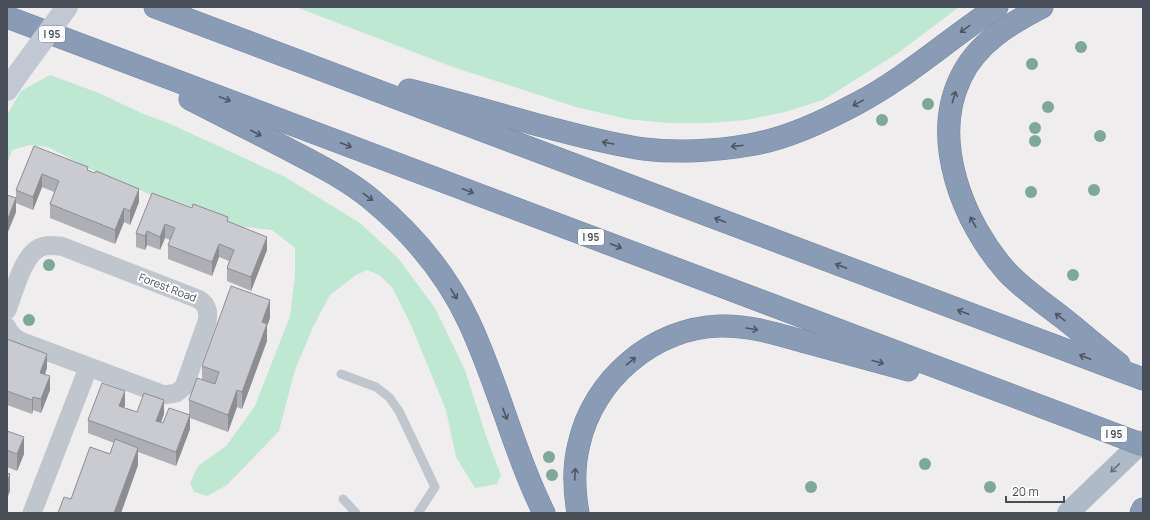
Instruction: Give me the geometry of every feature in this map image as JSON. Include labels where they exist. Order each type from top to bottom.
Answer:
[{"type":"highway","points":[[155,7],[1139,378]]},
{"type":"highway","points":[[282,55],[598,141],[645,149],[678,151],[712,149],[749,145],[783,137],[838,114],[885,87],[998,7]]},
{"type":"highway","points":[[1042,7],[1017,20],[995,35],[976,54],[961,76],[952,100],[948,127],[951,158],[957,187],[970,218],[994,256],[1023,288],[1139,378]]},
{"type":"highway","name":"I 95","points":[[7,17],[1033,404],[1143,444]]},
{"type":"highway","points":[[96,51],[330,172],[372,200],[404,229],[446,281],[469,322],[544,513]]},
{"type":"highway","points":[[578,513],[574,477],[576,460],[584,428],[598,397],[619,372],[632,360],[662,340],[691,330],[720,326],[760,331],[1033,404]]},
{"type":"highway","points":[[1141,513],[1143,509]]},
{"type":"main road","points":[[12,82],[67,7]]},
{"type":"main road","points":[[1068,513],[1143,441]]},
{"type":"main road","points":[[1132,513],[1143,502]]},
{"type":"street","name":"Forest Road","points":[[7,310],[25,262],[40,247],[49,245],[60,246],[198,299],[206,306],[208,316],[184,387],[176,394],[170,395],[159,394],[18,340],[12,336],[7,327]]},
{"type":"street","points":[[32,513],[88,368]]},
{"type":"lane","points":[[341,374],[376,387],[389,397],[399,411],[435,487],[418,513]]},
{"type":"lane","points":[[343,499],[356,513]]},
{"type":"green space","points":[[296,7],[959,7],[898,53],[823,100],[785,112],[746,120],[711,123],[667,123],[627,119],[576,107],[453,67]]},
{"type":"green space","points":[[50,75],[99,93],[285,177],[360,223],[398,258],[435,308],[465,370],[486,436],[501,475],[497,484],[475,488],[456,457],[446,410],[411,325],[392,287],[379,275],[367,270],[356,275],[330,295],[313,327],[295,370],[279,431],[227,485],[207,496],[194,492],[190,483],[198,466],[226,446],[255,406],[290,316],[295,275],[295,248],[272,230],[238,226],[179,202],[149,194],[90,169],[48,147],[30,145],[12,150],[7,165],[7,115],[21,91]]},
{"type":"building","points":[[34,146],[88,167],[87,170],[95,173],[96,171],[139,189],[130,211],[124,208],[115,230],[50,204],[59,181],[42,174],[33,197],[16,190]]},
{"type":"building","points":[[152,193],[192,208],[193,204],[228,217],[227,221],[267,237],[251,277],[227,268],[234,250],[219,244],[212,262],[168,245],[175,228],[165,224],[160,237],[147,231],[145,236],[136,233]]},
{"type":"building","points":[[7,195],[16,198],[7,221]]},
{"type":"building","points":[[231,286],[270,300],[262,322],[267,324],[242,392],[237,390],[228,415],[189,400],[197,378],[215,384],[219,372],[202,366]]},
{"type":"building","points":[[7,339],[47,354],[40,373],[50,376],[41,399],[33,397],[32,400],[7,391]]},
{"type":"building","points":[[102,383],[125,391],[119,406],[137,412],[144,393],[164,400],[156,421],[163,423],[169,408],[190,415],[176,452],[88,420]]},
{"type":"building","points":[[7,431],[24,437],[17,454],[7,450]]},
{"type":"building","points":[[115,439],[138,448],[114,513],[58,513],[64,497],[71,499],[90,447],[110,454]]},
{"type":"building","points":[[7,473],[10,474],[7,482]]}]
